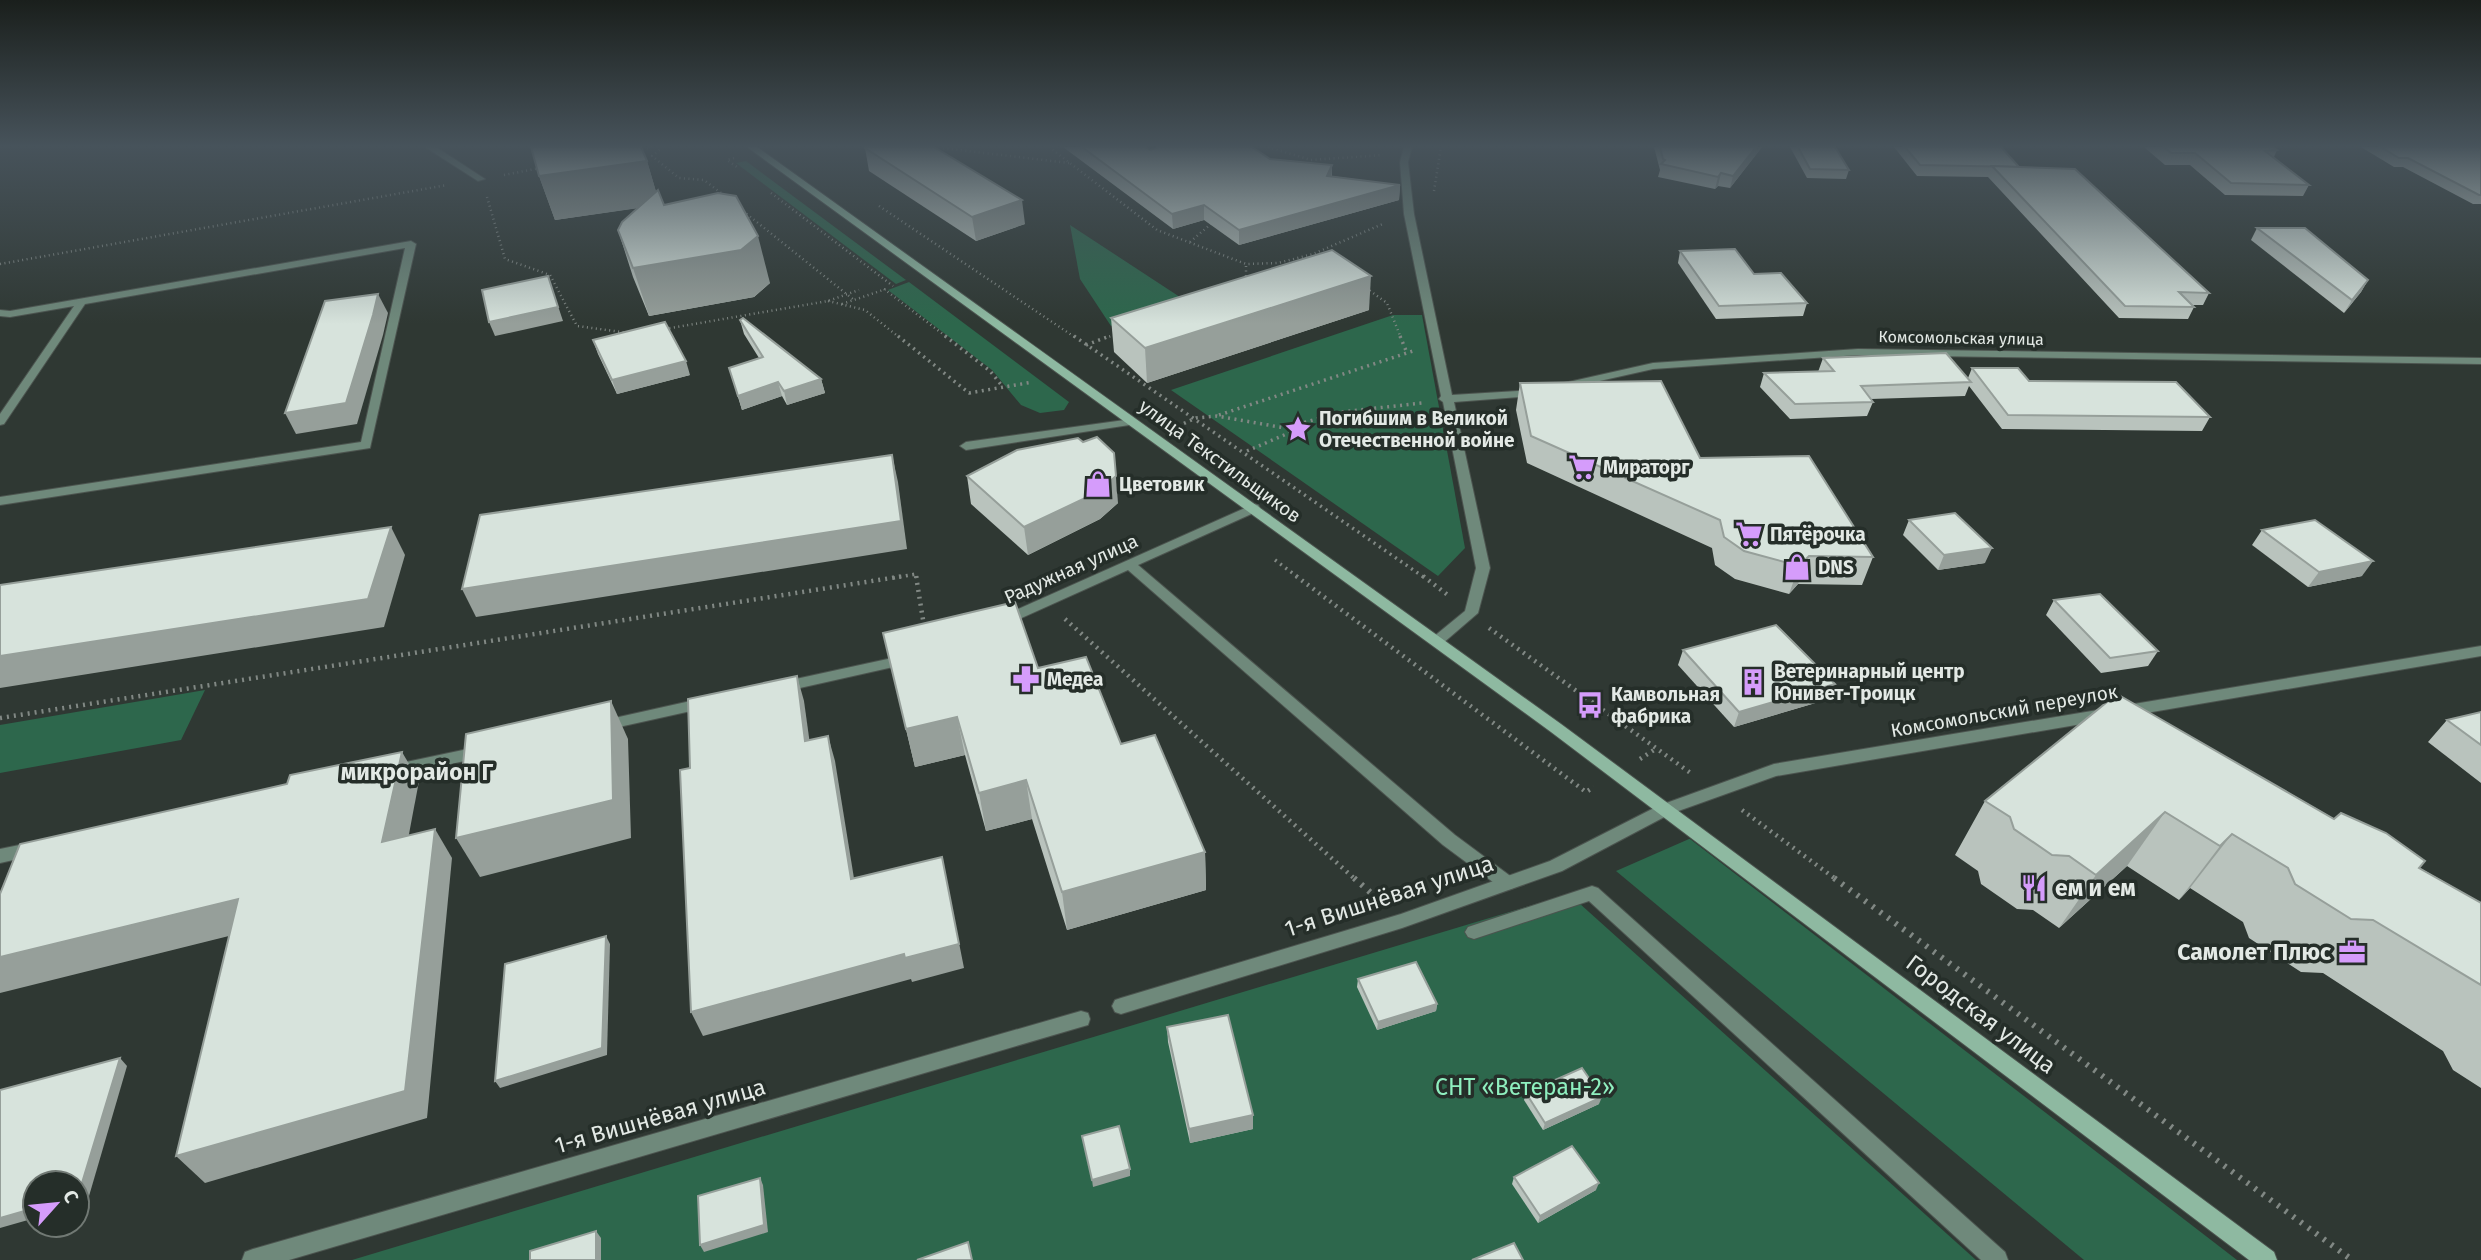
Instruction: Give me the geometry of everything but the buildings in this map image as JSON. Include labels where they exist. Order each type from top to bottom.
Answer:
[{"type":"main road","name":"улица Текстильщиков","points":[[831,206],[1254,508],[1664,810]]},
{"type":"main road","name":"Городская улица","points":[[1664,810],[2266,1260]]},
{"type":"street","points":[[1408,206],[1445,399],[1483,568],[1471,613],[1437,641]]},
{"type":"street","points":[[0,313],[411,244],[366,445],[0,501]]},
{"type":"street","points":[[0,422],[82,301]]},
{"type":"street","name":"Комсомольская улица","points":[[1445,399],[1522,396],[1653,366],[1858,352],[2481,361]]},
{"type":"street","points":[[966,446],[1132,422]]},
{"type":"street","name":"Радужная улица","points":[[988,628],[1254,508]]},
{"type":"street","points":[[1129,564],[1449,840],[1507,883]]},
{"type":"street","name":"Комсомольский переулок","points":[[1664,810],[1774,770],[2481,651]]},
{"type":"street","points":[[765,690],[929,655]]},
{"type":"street","points":[[587,729],[724,699]]},
{"type":"street","points":[[2123,710],[2147,723]]},
{"type":"street","points":[[382,773],[492,750]]},
{"type":"street","name":"1-я Вишнёвая улица","points":[[1121,1006],[1402,921],[1556,866],[1664,810]]},
{"type":"street","points":[[0,856],[55,844]]},
{"type":"street","points":[[1474,932],[1592,893],[1997,1260]]},
{"type":"street","name":"1-я Вишнёвая улица","points":[[253,1260],[1081,1019]]},
{"type":"path","points":[[0,264],[329,206]]},
{"type":"path","points":[[489,206],[505,259],[550,275],[577,326],[634,334]]},
{"type":"path","points":[[736,206],[854,300]]},
{"type":"path","points":[[878,206],[1196,418],[1413,568],[1519,652],[1715,790],[2353,1260]]},
{"type":"path","points":[[1126,206],[1157,230],[1246,264],[1278,262],[1313,254],[1409,214]]},
{"type":"path","points":[[1189,243],[1216,221]]},
{"type":"path","points":[[1313,254],[1324,261]]},
{"type":"path","points":[[1235,284],[1245,277],[1246,264]]},
{"type":"path","points":[[841,304],[926,275]]},
{"type":"path","points":[[1357,282],[1387,303],[1407,352]]},
{"type":"path","points":[[884,289],[990,371],[1003,387]]},
{"type":"path","points":[[661,329],[828,301],[859,290]]},
{"type":"path","points":[[828,301],[865,310],[969,393],[1037,381]]},
{"type":"path","points":[[1086,345],[1121,333]]},
{"type":"path","points":[[1176,426],[1196,418],[1217,416],[1434,344]]},
{"type":"path","points":[[1217,416],[1285,428],[1341,412],[1405,407],[1445,399]]},
{"type":"path","points":[[1246,452],[1298,429]]},
{"type":"path","points":[[1274,559],[1586,792]]},
{"type":"path","points":[[0,718],[916,574],[929,655]]},
{"type":"path","points":[[1046,602],[1402,921]]},
{"type":"green space","points":[[793,206],[806,206],[906,280],[896,284]]},
{"type":"green space","points":[[1070,225],[1186,301],[1111,326],[1080,279]]},
{"type":"green space","points":[[909,282],[1069,402],[1064,410],[1040,413],[1021,405],[992,370],[888,290]]},
{"type":"green space","points":[[1393,315],[1422,315],[1465,548],[1438,576],[1171,390]]},
{"type":"green space","points":[[205,690],[181,740],[0,773],[0,725]]},
{"type":"green space","points":[[1690,839],[2237,1260],[2084,1260],[1616,871]]},
{"type":"green space","name":"СНТ «Ветеран-2»","points":[[1569,894],[1976,1260],[352,1260]]},
{"type":"place","name":"Погибшим в Великой Отечественной войне","points":[[1298,429]]},
{"type":"place","name":"Мираторг","points":[[1582,467]]},
{"type":"place","name":"Цветовик","points":[[1098,484]]},
{"type":"place","name":"Пятёрочка","points":[[1749,534]]},
{"type":"place","name":"DNS","points":[[1797,567]]},
{"type":"place","name":"Медеа","points":[[1026,679]]},
{"type":"place","name":"Ветеринарный центр Юнивет-Троицк","points":[[1753,682]]},
{"type":"place","name":"Камвольная фабрика","points":[[1590,705]]},
{"type":"place","name":"ем и ем","points":[[2034,888]]},
{"type":"place","name":"Самолет Плюс","points":[[2352,952]]},
{"type":"district","name":"микрорайон Г","points":[[417,772]]}]
